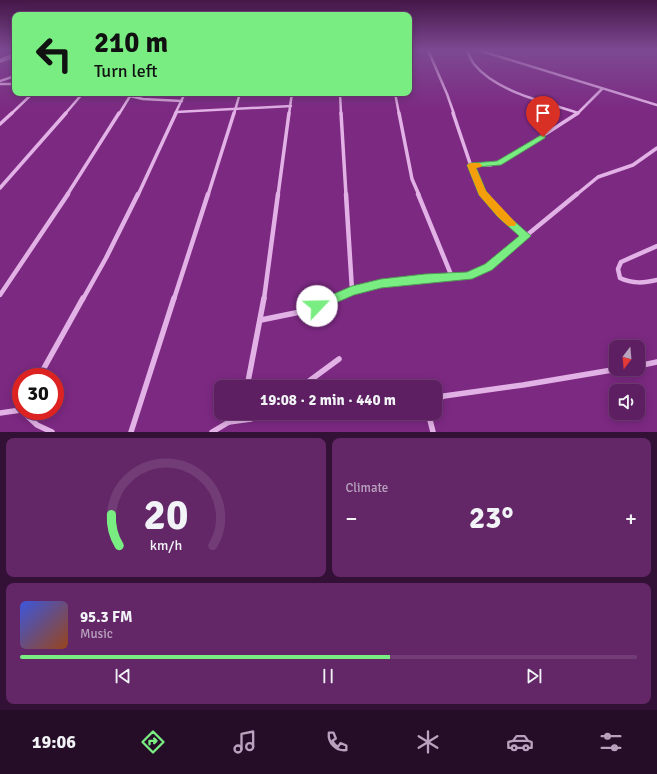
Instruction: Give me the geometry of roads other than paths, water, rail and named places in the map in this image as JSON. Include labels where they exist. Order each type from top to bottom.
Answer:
[{"type":"street","points":[[437,70],[448,94],[471,165],[482,193],[501,215],[526,236]]},
{"type":"street","points":[[480,70],[504,87],[578,113]]},
{"type":"street","points":[[542,70],[657,105]]},
{"type":"street","points":[[0,81],[12,77]]},
{"type":"street","points":[[0,84],[12,84]]},
{"type":"street","points":[[471,165],[490,165],[505,160],[578,113],[602,89]]},
{"type":"street","points":[[0,124],[30,96]]},
{"type":"street","points":[[0,188],[80,96]]},
{"type":"street","points":[[0,295],[49,223],[131,96]]},
{"type":"street","points":[[134,96],[136,98],[143,99],[182,101]]},
{"type":"street","points":[[44,368],[106,258],[148,174],[184,96]]},
{"type":"street","points":[[132,432],[193,240],[222,156],[239,96]]},
{"type":"street","points":[[248,380],[261,320],[292,96]]},
{"type":"street","points":[[340,96],[352,290]]},
{"type":"street","points":[[396,96],[412,179],[452,277]]},
{"type":"street","points":[[176,112],[291,106]]},
{"type":"street","points":[[261,320],[305,311],[352,290],[401,281],[468,276],[488,267],[598,177],[633,165],[657,148]]},
{"type":"street","points":[[657,246],[622,262],[618,269],[620,278],[627,282],[636,284],[657,280]]},
{"type":"street","points":[[310,380],[339,359]]},
{"type":"street","points":[[645,365],[657,362]]},
{"type":"street","points":[[442,397],[609,371]]},
{"type":"street","points":[[0,413],[12,411]]},
{"type":"street","points":[[32,420],[37,425],[52,432]]},
{"type":"street","points":[[212,432],[229,422],[244,420]]},
{"type":"street","points":[[430,420],[433,432]]}]
